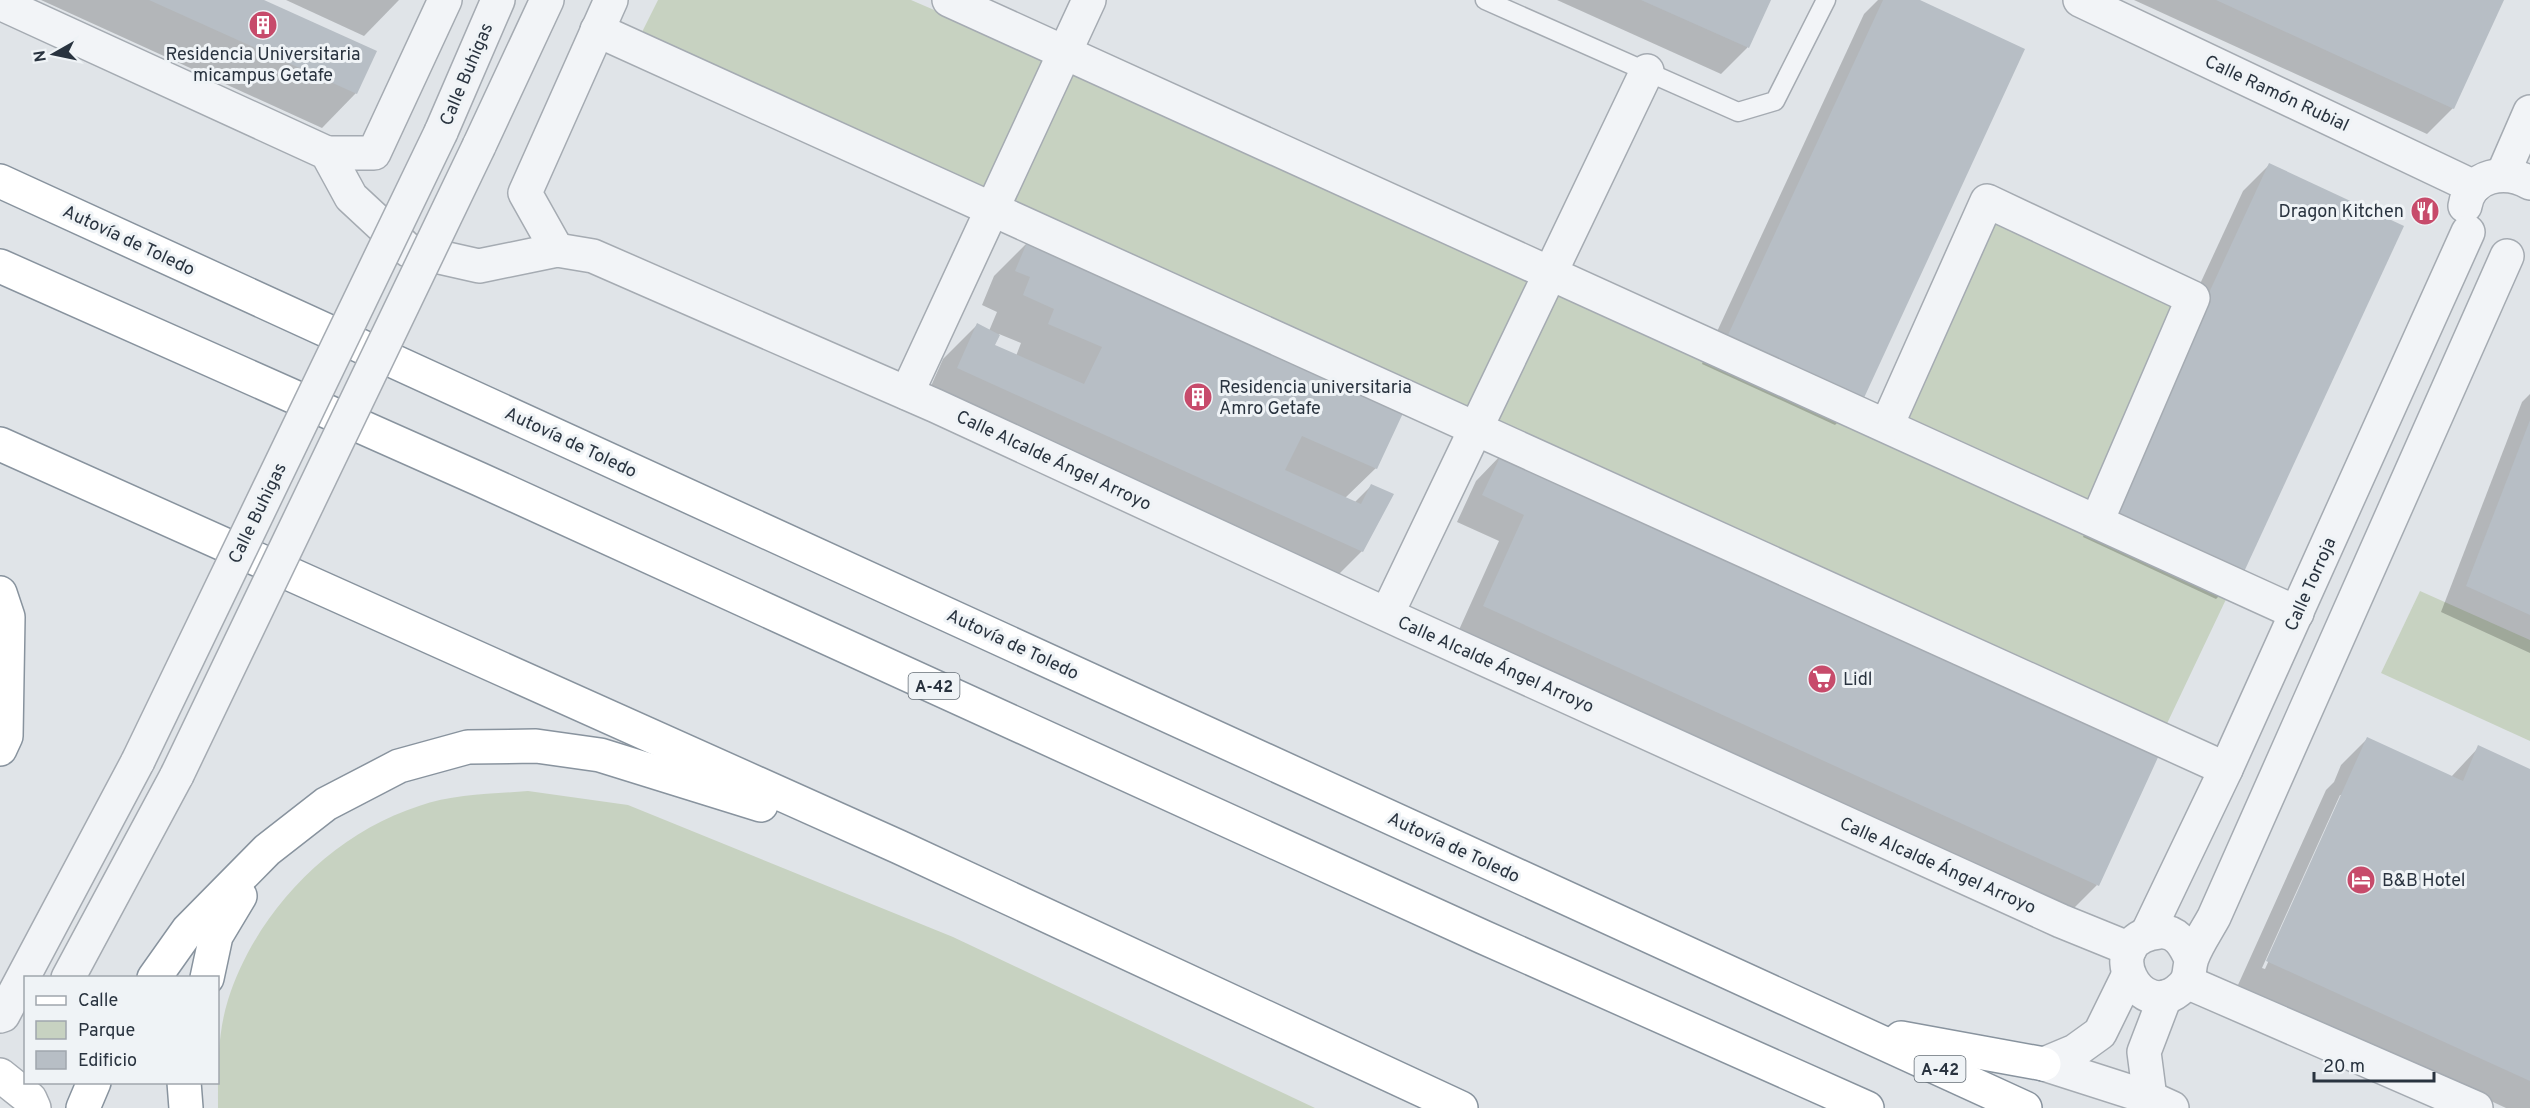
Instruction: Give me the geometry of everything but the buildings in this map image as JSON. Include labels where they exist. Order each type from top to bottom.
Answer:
[{"type":"main road","name":"Autovía de Toledo","points":[[0,181],[2025,1108]]},
{"type":"main road","name":"A-42","points":[[0,266],[479,478],[1462,927],[1867,1108]]},
{"type":"main road","points":[[0,444],[899,847],[1461,1108]]},
{"type":"main road","points":[[0,593],[8,617],[6,736],[0,749]]},
{"type":"main road","points":[[155,976],[188,930],[267,850],[326,804],[399,766],[468,747],[536,746],[600,755],[899,847]]},
{"type":"main road","points":[[207,976],[216,936],[267,850]]},
{"type":"main road","points":[[1855,1030],[2044,1064]]},
{"type":"main road","points":[[0,1075],[32,1097]]},
{"type":"main road","points":[[83,1108],[94,1084]]},
{"type":"main road","points":[[184,1084],[186,1108]]},
{"type":"street","points":[[0,3],[327,153],[374,153],[445,0]]},
{"type":"street","name":"Calle Buhigas","points":[[0,1016],[138,761],[441,132],[498,0]]},
{"type":"street","points":[[69,976],[177,775],[547,0]]},
{"type":"street","points":[[557,250],[525,193],[611,0]]},
{"type":"street","points":[[949,0],[1550,271],[2297,613]]},
{"type":"street","points":[[907,393],[1089,0]]},
{"type":"street","name":"Calle Ramón Rubial","points":[[2080,0],[2502,181]]},
{"type":"street","points":[[597,30],[2226,769]]},
{"type":"street","points":[[1387,614],[1647,71]]},
{"type":"street","points":[[2518,251],[2491,254],[2477,246],[2468,232],[2464,217],[2466,201],[2502,181],[2530,112]]},
{"type":"street","name":"Calle Alcalde Ángel Arroyo","points":[[327,153],[351,197],[408,249],[479,267],[557,250],[593,256],[907,393],[1387,614],[2135,953]]},
{"type":"street","points":[[1887,425],[1987,201],[2193,298],[2097,521]]},
{"type":"street","name":"Calle Torroja","points":[[2044,1064],[2074,1051],[2100,1033],[2135,953],[2226,769],[2468,232]]},
{"type":"street","points":[[2161,1103],[2144,1052],[2214,917],[2518,251]]},
{"type":"street","name":"Calle Alcalde Ángel Arroyo","points":[[2135,953],[2166,932],[2183,941],[2181,979]]},
{"type":"street","name":"Calle Alcalde Ángel Arroyo","points":[[2135,953],[2136,988],[2150,996],[2181,979]]},
{"type":"street","name":"Calle Alcalde Ángel Arroyo","points":[[2181,979],[2476,1108]]},
{"type":"street","points":[[2044,1064],[2161,1103]]},
{"type":"lane","points":[[1485,0],[1738,112],[1775,101],[1826,0]]},
{"type":"green space","points":[[658,0],[911,0],[1083,74],[1896,440],[1992,218],[2175,306],[2229,593],[2163,732],[640,36]]},
{"type":"green space","points":[[2420,591],[2530,640],[2530,741],[2381,673]]},
{"type":"green space","points":[[528,791],[628,805],[953,937],[1315,1108],[218,1108],[220,1040],[228,1000],[257,936],[301,880],[327,856],[356,836],[387,819],[432,802]]},
{"type":"place","name":"Residencia Universitaria micampus Getafe","points":[[263,25]]},
{"type":"place","name":"Dragon Kitchen","points":[[2425,211]]},
{"type":"place","name":"Residencia universitaria Amro Getafe","points":[[1198,397]]},
{"type":"place","name":"Lidl","points":[[1822,679]]},
{"type":"place","name":"B&B Hotel","points":[[2361,880]]}]
